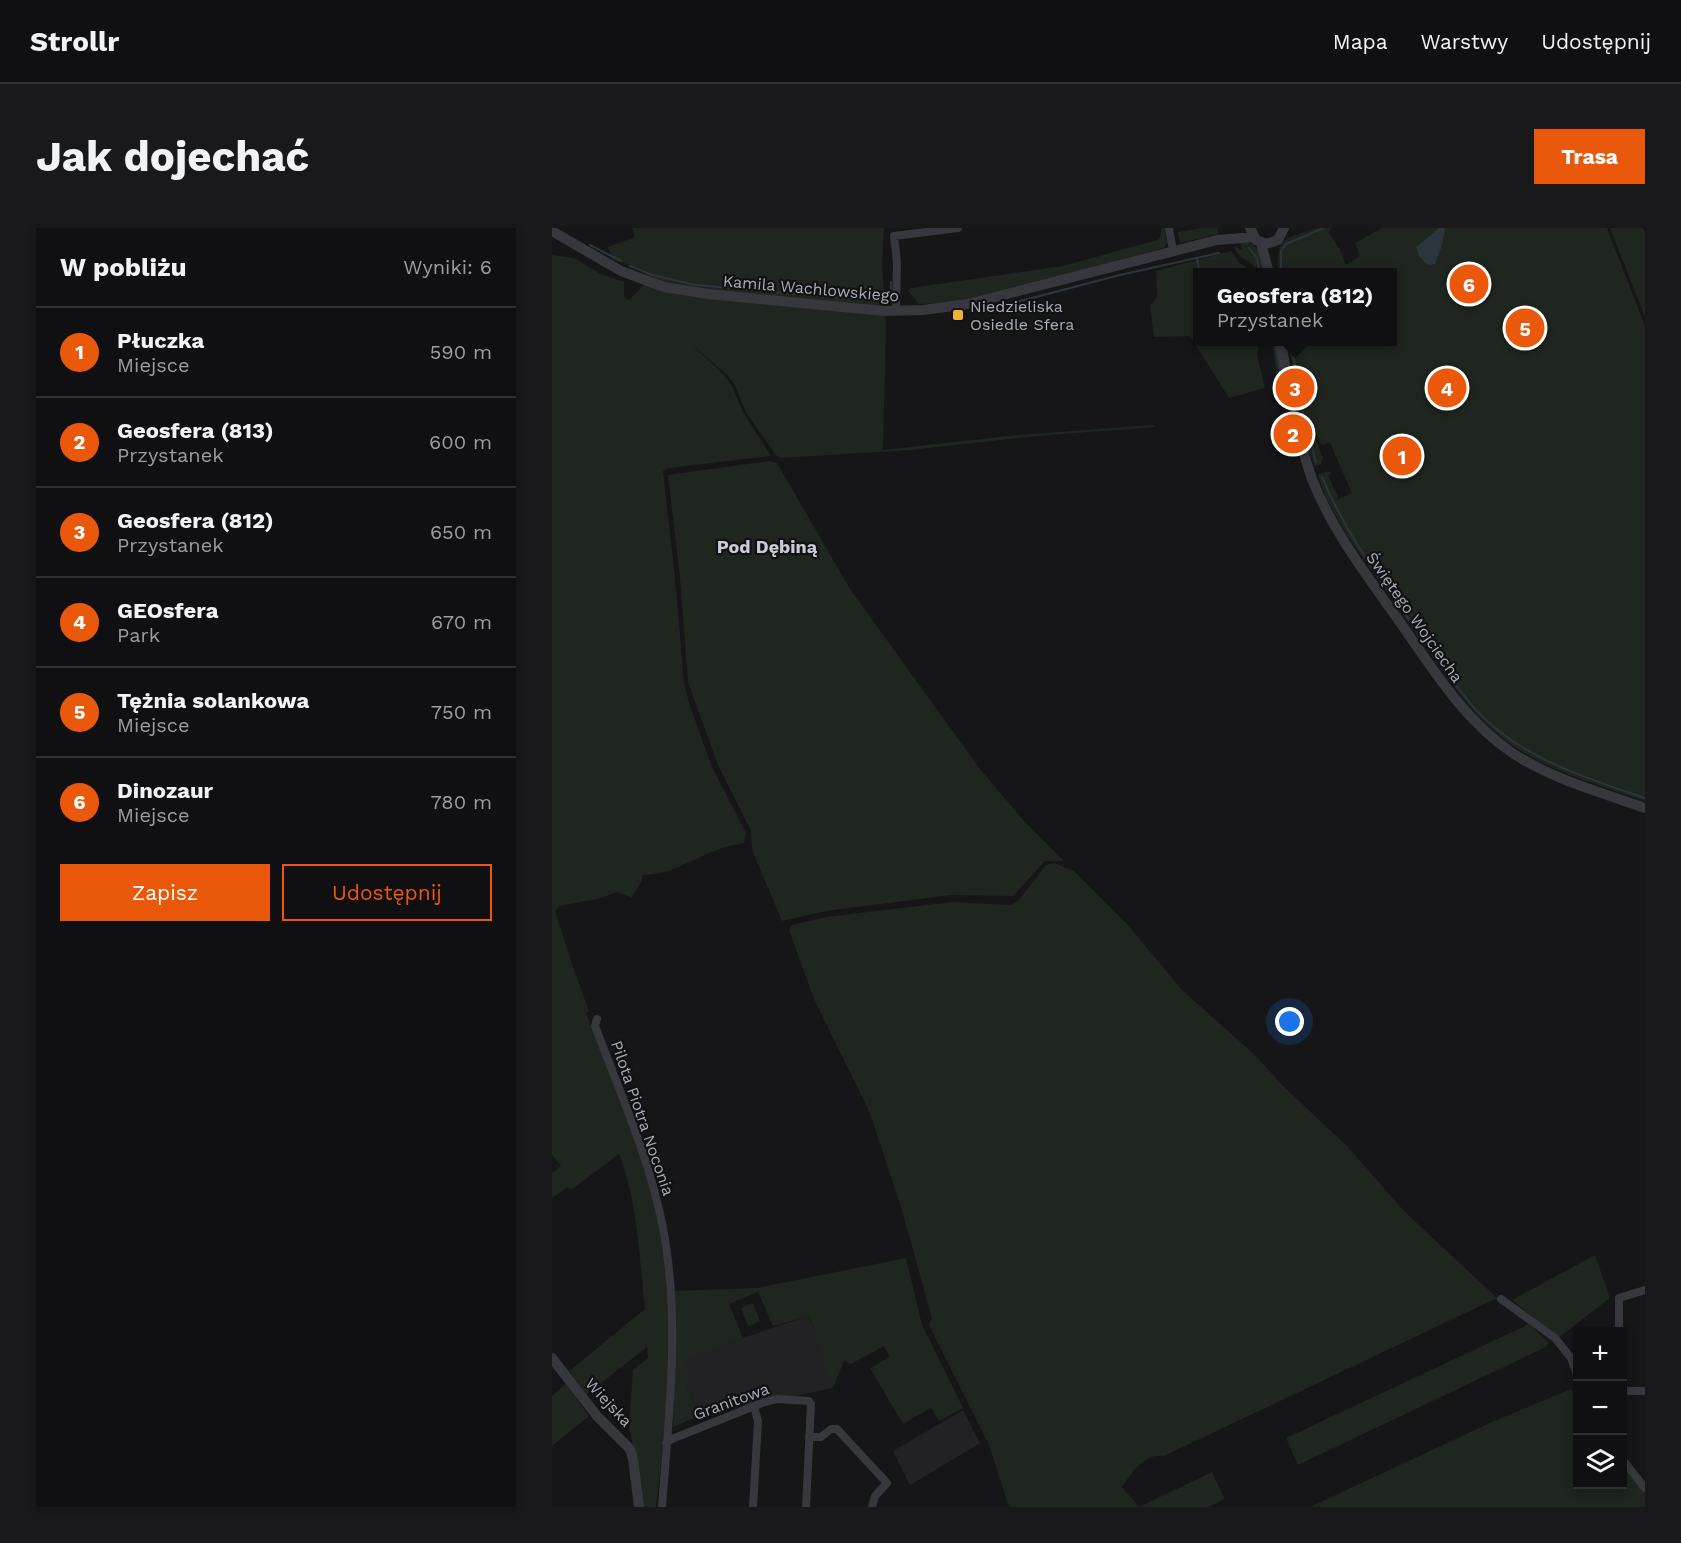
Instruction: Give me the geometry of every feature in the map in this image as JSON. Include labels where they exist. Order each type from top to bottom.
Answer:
[{"type":"street","points":[[896,311],[897,261],[894,236],[958,228]]},
{"type":"street","points":[[1169,228],[1173,251]]},
{"type":"street","name":"Kamila Wachlowskiego","points":[[1216,240],[1244,228]]},
{"type":"street","points":[[1270,268],[1273,243],[1282,236],[1284,228]]},
{"type":"street","name":"Kamila Wachlowskiego","points":[[552,231],[630,275],[676,290],[896,311],[968,304],[1216,240],[1255,236],[1273,243]]},
{"type":"street","points":[[1255,236],[1268,268]]},
{"type":"street","name":"Świętego Wojciecha","points":[[1282,346],[1299,437],[1313,481],[1327,511],[1347,547],[1460,705],[1500,744],[1525,761],[1559,777],[1645,808]]},
{"type":"street","name":"Pilota Piotra Noconia","points":[[597,1018],[595,1026],[650,1174],[668,1259],[672,1335],[662,1507]]},
{"type":"street","points":[[1619,1327],[1619,1298],[1645,1290]]},
{"type":"street","points":[[1501,1299],[1555,1338],[1573,1365]]},
{"type":"street","name":"Wiejska","points":[[552,1358],[597,1416],[630,1449],[639,1507]]},
{"type":"street","points":[[1627,1391],[1645,1391]]},
{"type":"street","name":"Granitowa","points":[[666,1443],[672,1438],[777,1399],[809,1401],[811,1404],[806,1507]]},
{"type":"street","points":[[753,1507],[758,1421],[754,1407]]},
{"type":"street","points":[[809,1437],[821,1437],[831,1428],[837,1428],[887,1483],[875,1496],[872,1507]]},
{"type":"street","points":[[1627,1464],[1645,1488]]},
{"type":"shaded area","points":[[632,228],[884,228],[882,263],[886,325],[883,450],[1019,435],[1152,425],[1156,427],[1036,436],[910,450],[781,458],[776,455],[745,411],[735,385],[727,375],[690,343],[724,375],[732,386],[743,412],[771,456],[668,468],[663,471],[684,682],[689,703],[712,767],[746,833],[744,843],[720,849],[672,870],[642,875],[642,880],[632,898],[617,892],[601,898],[560,906],[555,911],[589,1011],[586,1013],[637,1144],[660,1228],[665,1267],[669,1347],[665,1428],[656,1507],[643,1507],[629,1427],[633,1370],[648,1358],[647,1347],[586,1395],[569,1371],[645,1309],[634,1211],[619,1154],[571,1190],[568,1187],[552,1198],[552,1173],[561,1166],[552,1155],[552,255],[574,258],[601,274],[624,282],[624,296],[629,300],[652,277],[638,268],[612,259],[608,247],[635,237]]},
{"type":"shaded area","points":[[1162,228],[1165,228],[1167,243],[1164,248],[975,298],[947,303],[919,304],[908,291],[911,288],[1063,266],[1157,240]]},
{"type":"shaded area","points":[[1202,228],[1222,228],[1217,229],[1218,234],[1180,243],[1178,232]]},
{"type":"shaded area","points":[[1316,228],[1331,228],[1329,233],[1346,265],[1360,256],[1355,243],[1382,228],[1607,228],[1645,326],[1645,801],[1551,767],[1521,751],[1493,730],[1447,677],[1427,649],[1432,641],[1426,645],[1423,644],[1347,535],[1326,498],[1318,475],[1328,471],[1332,473],[1328,476],[1338,496],[1337,500],[1352,493],[1330,443],[1321,445],[1312,419],[1301,418],[1289,346],[1397,346],[1397,268],[1278,268],[1281,245],[1290,237]]},
{"type":"shaded area","points":[[1439,228],[1445,230],[1441,248],[1435,264],[1428,265],[1419,256],[1416,247]]},
{"type":"shaded area","points":[[1610,228],[1643,228],[1645,232],[1645,317]]},
{"type":"shaded area","points":[[1249,242],[1258,249],[1265,268],[1256,268],[1239,255],[1234,246],[1242,250],[1241,243]]},
{"type":"shaded area","points":[[1231,251],[1239,263],[1247,267],[1193,268],[1193,341],[1190,336],[1154,337],[1150,306],[1157,297],[1156,271]]},
{"type":"shaded area","points":[[1196,346],[1258,346],[1257,355],[1265,388],[1229,398]]},
{"type":"shaded area","points":[[1273,346],[1279,346],[1287,406],[1281,404]]},
{"type":"shaded area","points":[[1303,422],[1309,423],[1323,458],[1321,464],[1314,466],[1302,427]]},
{"type":"shaded area","points":[[770,461],[777,463],[850,589],[980,769],[1023,820],[1064,861],[1045,861],[1013,896],[951,895],[826,911],[782,921],[752,850],[751,831],[718,765],[688,682],[680,578],[668,475]]},
{"type":"shaded area","points":[[1054,863],[1074,871],[1128,925],[1182,990],[1256,1056],[1284,1087],[1347,1146],[1405,1212],[1497,1298],[1164,1456],[1150,1457],[1134,1470],[1122,1487],[1139,1507],[1009,1507],[989,1445],[929,1325],[932,1318],[901,1207],[870,1113],[814,999],[789,930],[792,925],[826,917],[952,902],[1010,905],[1018,901],[1046,865]]},
{"type":"shaded area","points":[[1595,1255],[1610,1298],[1558,1338],[1512,1300]]},
{"type":"shaded area","points":[[906,1258],[922,1325],[963,1408],[939,1421],[931,1408],[903,1424],[870,1368],[890,1357],[884,1346],[851,1364],[844,1361],[833,1388],[809,1316],[773,1326],[758,1292],[729,1304],[743,1338],[686,1361],[693,1380],[686,1384],[699,1416],[673,1427],[674,1291],[757,1288]]},
{"type":"shaded area","points":[[753,1303],[760,1321],[748,1326],[741,1308]]},
{"type":"shaded area","points":[[808,1316],[818,1337],[833,1388],[699,1416],[686,1384],[685,1361]]},
{"type":"shaded area","points":[[1529,1324],[1549,1343],[1544,1348],[1298,1465],[1286,1438]]},
{"type":"shaded area","points":[[566,1384],[589,1416],[552,1446],[552,1396]]},
{"type":"shaded area","points":[[1571,1389],[1573,1393],[1573,1489],[1627,1489],[1627,1468],[1645,1491],[1645,1507],[1310,1507],[1492,1422]]},
{"type":"shaded area","points":[[963,1410],[980,1443],[910,1485],[893,1451]]},
{"type":"shaded area","points":[[1212,1472],[1225,1499],[1208,1507],[1139,1507]]},
{"type":"waterway","points":[[1281,268],[1281,251],[1286,244],[1324,228]]},
{"type":"waterway","points":[[590,245],[621,261]]},
{"type":"waterway","points":[[1249,248],[1257,258],[1259,268]]},
{"type":"waterway","points":[[982,311],[1120,275],[1219,253]]},
{"type":"waterway","points":[[1197,259],[1199,268]]},
{"type":"waterway","points":[[630,266],[652,275],[696,285],[886,302],[890,300],[891,282]]},
{"type":"waterway","points":[[1276,346],[1286,404]]},
{"type":"waterway","points":[[1292,346],[1304,418]]},
{"type":"waterway","points":[[1287,414],[1288,419]]},
{"type":"waterway","points":[[1305,423],[1316,462]]},
{"type":"waterway","points":[[1322,477],[1356,542],[1425,642]]},
{"type":"waterway","points":[[1429,648],[1476,710],[1513,741],[1534,754],[1577,774],[1645,798]]},
{"type":"place","name":"Dinozaur","points":[[1469,284]]},
{"type":"place","name":"Niedzieliska Osiedle Sfera","points":[[958,315]]},
{"type":"place","name":"Tężnia solankowa","points":[[1525,328]]},
{"type":"place","name":"Geosfera (812)","points":[[1295,388]]},
{"type":"place","name":"GEOsfera","points":[[1447,388]]},
{"type":"place","name":"Geosfera (813)","points":[[1293,434]]},
{"type":"place","name":"Płuczka","points":[[1402,456]]},
{"type":"district","name":"Pod Dębiną","points":[[767,547]]}]
